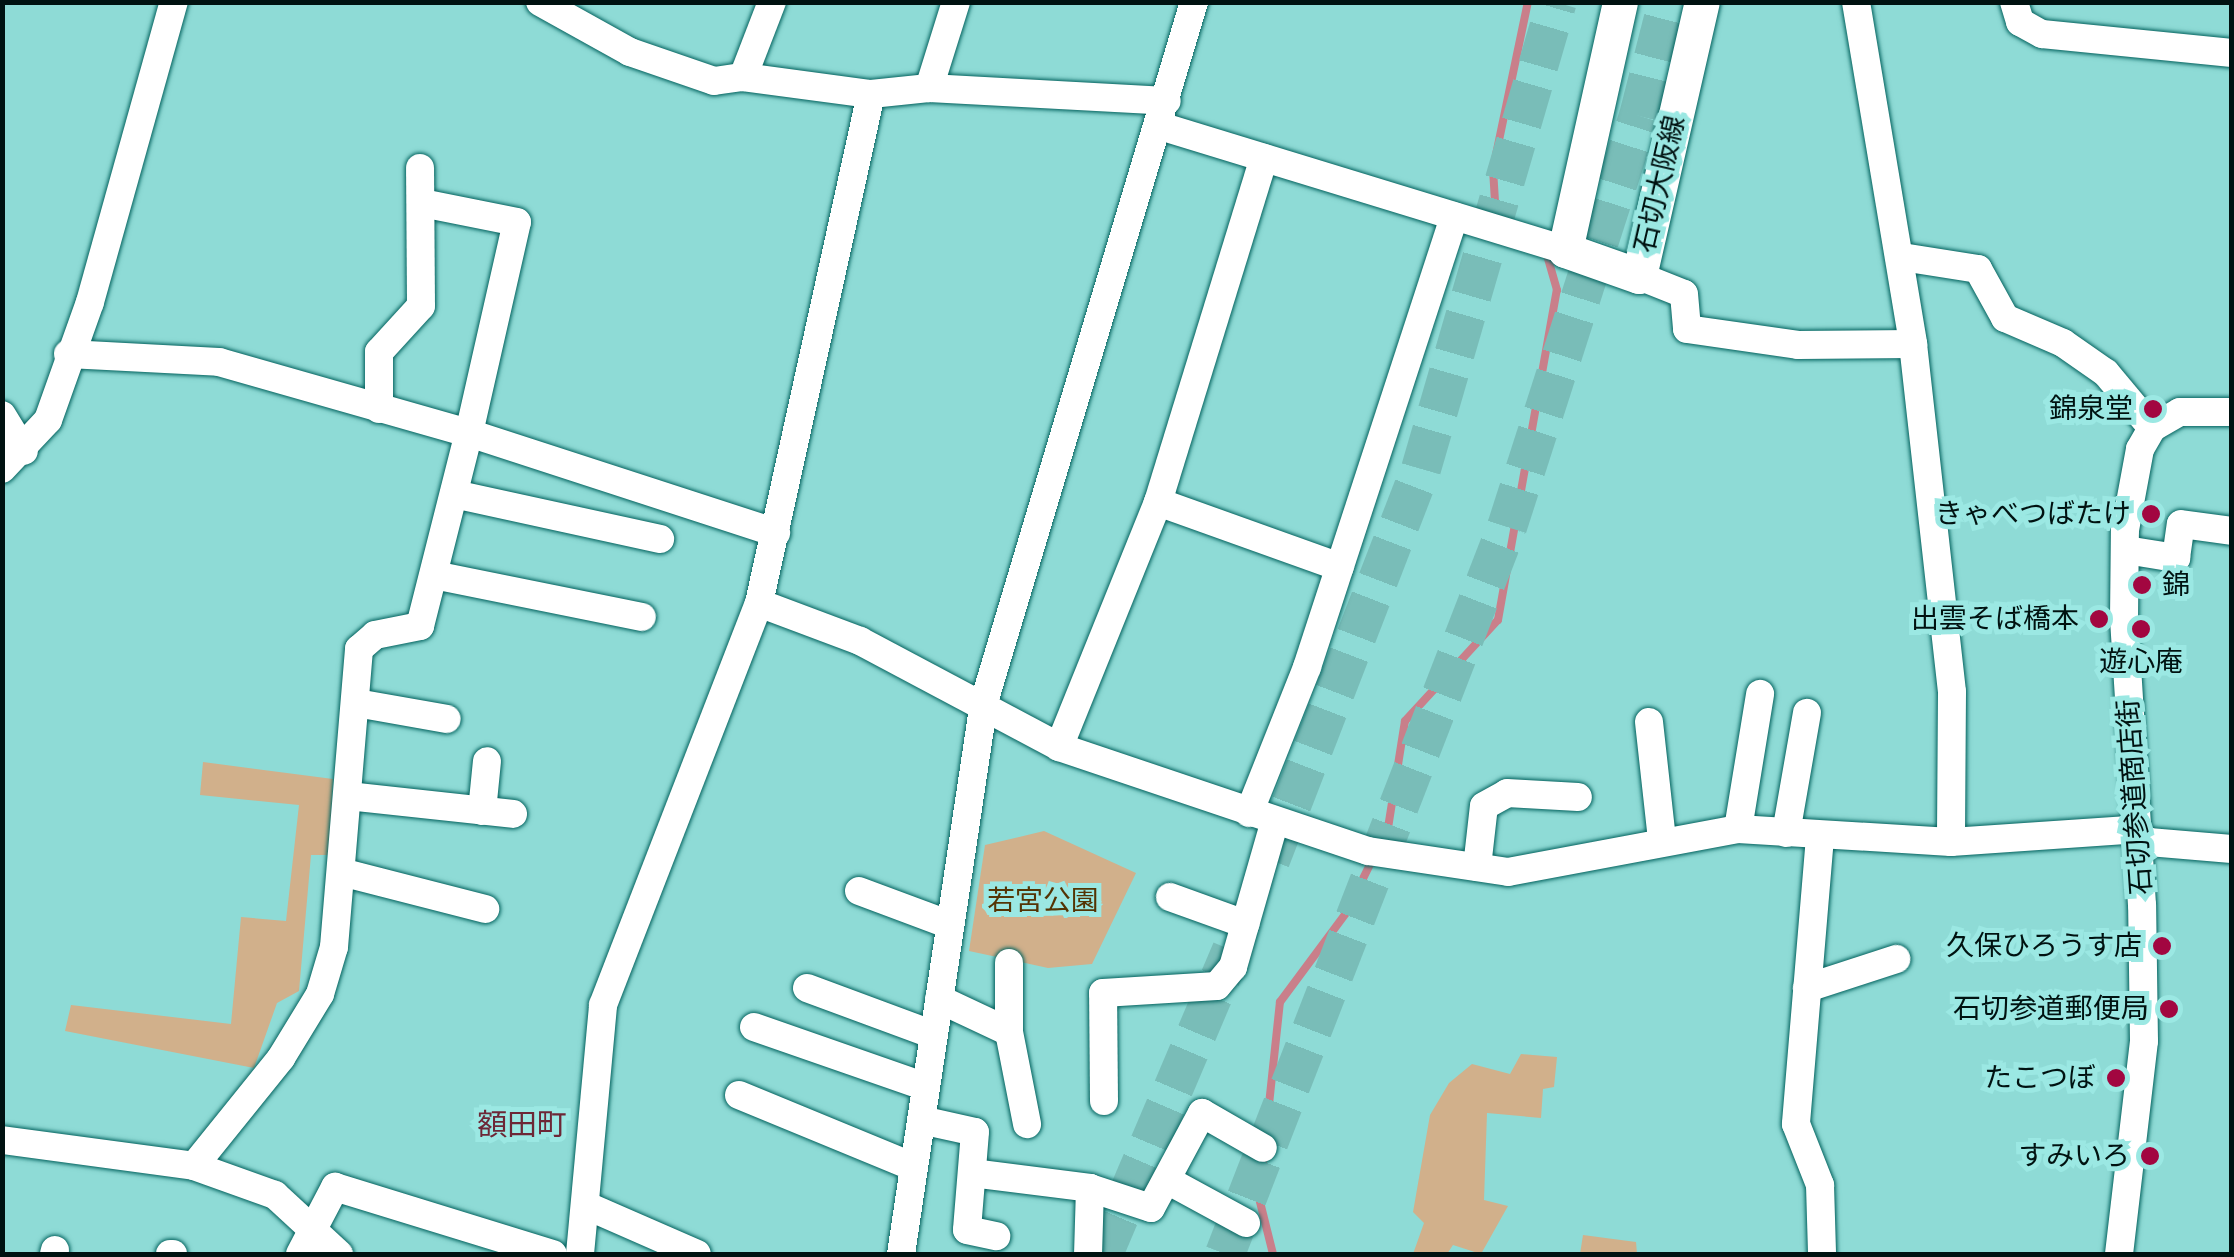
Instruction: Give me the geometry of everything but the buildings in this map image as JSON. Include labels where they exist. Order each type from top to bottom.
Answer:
[{"type":"main road","points":[[1565,250],[1620,2]]},
{"type":"main road","name":"石切大阪線","points":[[1565,250],[1639,276],[1702,2]]},
{"type":"street","points":[[13,460],[48,420],[68,354],[90,302],[174,2]]},
{"type":"street","points":[[540,2],[630,52],[714,81],[743,77],[872,94],[929,88],[1163,114],[1264,158],[1565,250]]},
{"type":"street","points":[[743,77],[772,2]]},
{"type":"street","points":[[929,88],[956,2]]},
{"type":"street","points":[[901,1254],[984,702],[1194,2]]},
{"type":"street","points":[[1856,2],[1902,257],[1952,692],[1951,842]]},
{"type":"street","points":[[2014,2],[2020,22],[2042,34],[2232,54]]},
{"type":"street","points":[[580,1254],[603,1005],[758,603],[872,94]]},
{"type":"street","points":[[1059,747],[1158,502],[1264,158]]},
{"type":"street","points":[[379,409],[379,352],[421,306],[420,168]]},
{"type":"street","points":[[194,1166],[281,1058],[320,994],[334,947],[360,650],[374,635],[420,626],[469,433],[517,222],[422,203]]},
{"type":"street","points":[[1104,1100],[1103,993],[1217,986],[1234,967],[1246,924],[1262,817],[1454,216]]},
{"type":"street","points":[[1902,257],[1978,270],[2006,318],[2063,343],[2106,373],[2152,428],[2180,412],[2232,412]]},
{"type":"street","points":[[1639,276],[1684,294],[1687,329],[1798,344],[1912,344]]},
{"type":"street","points":[[68,354],[218,362],[469,433],[776,533]]},
{"type":"street","points":[[2,415],[13,460]]},
{"type":"street","name":"石切参道商店街","points":[[2119,1254],[2144,1040],[2126,550],[2136,466],[2152,428]]},
{"type":"street","points":[[454,494],[660,539]]},
{"type":"street","points":[[1158,502],[1340,567]]},
{"type":"street","points":[[2126,550],[2176,558],[2181,524],[2232,532]]},
{"type":"street","points":[[434,575],[642,616]]},
{"type":"street","points":[[758,603],[860,641],[984,702],[1059,747],[1368,851],[1508,872],[1559,866],[1662,839],[1738,829],[1951,842],[2113,830],[2232,849]]},
{"type":"street","points":[[1738,829],[1760,694]]},
{"type":"street","points":[[356,703],[446,719]]},
{"type":"street","points":[[1786,833],[1807,713]]},
{"type":"street","points":[[1649,722],[1662,839]]},
{"type":"street","points":[[482,811],[488,761]]},
{"type":"street","points":[[1477,867],[1484,806],[1506,793],[1578,797]]},
{"type":"street","points":[[348,796],[513,814]]},
{"type":"street","points":[[1820,837],[1796,1124],[1820,1185],[1822,1254]]},
{"type":"street","points":[[342,872],[485,909]]},
{"type":"street","points":[[859,891],[950,925]]},
{"type":"street","points":[[1170,897],[1246,924]]},
{"type":"street","points":[[1807,988],[1896,959]]},
{"type":"street","points":[[1009,963],[1009,1032],[1026,1124]]},
{"type":"street","points":[[806,988],[934,1035]]},
{"type":"street","points":[[939,999],[1009,1032]]},
{"type":"street","points":[[754,1027],[926,1087]]},
{"type":"street","points":[[739,1094],[914,1167]]},
{"type":"street","points":[[972,1173],[1090,1188],[1152,1208],[1202,1113],[1263,1148]]},
{"type":"street","points":[[921,1120],[975,1132],[967,1230],[996,1236]]},
{"type":"street","points":[[2,1140],[194,1166],[275,1194],[306,1242],[339,1254]]},
{"type":"street","points":[[1167,1180],[1246,1224]]},
{"type":"street","points":[[306,1242],[335,1187],[554,1254]]},
{"type":"street","points":[[1090,1188],[1089,1248],[1115,1254]]},
{"type":"street","points":[[585,1205],[697,1254]]},
{"type":"green space","points":[[203,762],[333,779],[329,855],[311,855],[299,991],[277,1003],[254,1068],[65,1031],[71,1005],[231,1024],[241,917],[286,921],[299,805],[200,795]]},
{"type":"green space","name":"若宮公園","points":[[1044,831],[1136,873],[1092,964],[1048,968],[969,951],[985,845]]},
{"type":"green space","points":[[1521,1054],[1557,1057],[1554,1087],[1543,1089],[1541,1118],[1487,1113],[1484,1200],[1508,1206],[1481,1254],[1453,1245],[1447,1254],[1413,1254],[1424,1223],[1413,1212],[1430,1115],[1449,1083],[1472,1064],[1510,1074]]},
{"type":"green space","points":[[1583,1235],[1636,1242],[1637,1254],[1580,1254]]},
{"type":"waterway","points":[[1496,218],[1493,169],[1528,2]]},
{"type":"waterway","points":[[1273,1254],[1259,1198],[1280,1002],[1346,913],[1388,828],[1405,721],[1498,620],[1557,290],[1547,255]]},
{"type":"tunnel","points":[[1270,860],[1421,469],[1557,2]]},
{"type":"tunnel","points":[[1225,1254],[1507,527],[1639,116],[1668,2]]},
{"type":"tunnel","points":[[1103,1254],[1232,950]]},
{"type":"place","name":"錦泉堂","points":[[2153,409]]},
{"type":"place","name":"きゃべつばたけ","points":[[2151,514]]},
{"type":"place","name":"錦","points":[[2142,585]]},
{"type":"place","name":"出雲そば橋本","points":[[2099,619]]},
{"type":"place","name":"遊心庵","points":[[2141,629]]},
{"type":"place","name":"久保ひろうす店","points":[[2162,946]]},
{"type":"place","name":"石切参道郵便局","points":[[2169,1009]]},
{"type":"place","name":"たこつぼ","points":[[2116,1078]]},
{"type":"place","name":"すみいろ","points":[[2150,1156]]},
{"type":"district","name":"額田町","points":[[522,1125]]}]
